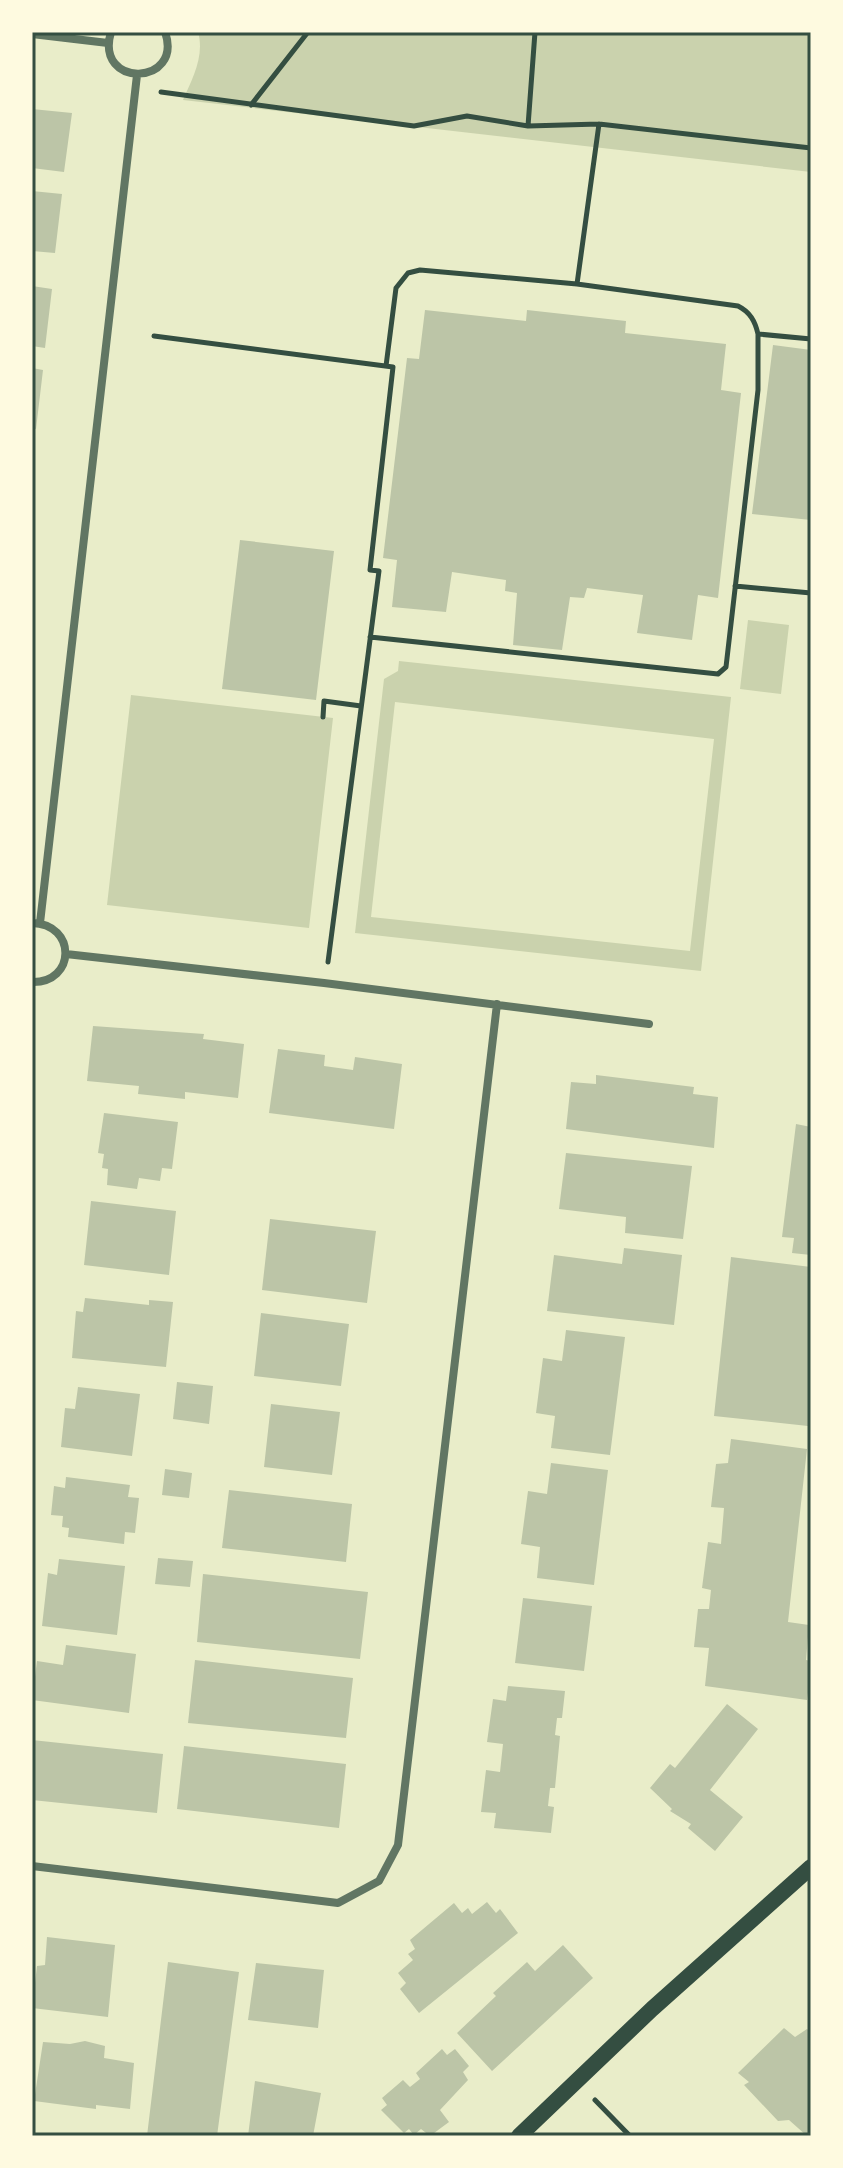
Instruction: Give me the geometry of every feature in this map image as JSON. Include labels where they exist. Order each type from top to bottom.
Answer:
[{"type":"main road","points":[[519,2136],[652,2009],[811,1867]]},
{"type":"street","points":[[111,32],[108,43],[110,56],[118,67],[137,75],[154,70],[164,60],[167,48],[165,32]]},
{"type":"street","points":[[32,34],[108,43]]},
{"type":"street","points":[[32,990],[32,982],[47,980],[56,974],[66,954],[59,934],[50,926],[36,923],[137,75]]},
{"type":"street","points":[[66,954],[649,1024]]},
{"type":"street","points":[[32,1866],[338,1903],[379,1881],[398,1845],[497,1004]]},
{"type":"path","points":[[250,106],[308,32]]},
{"type":"path","points":[[528,126],[535,32]]},
{"type":"path","points":[[135,88],[414,126],[467,116],[528,126],[599,124],[811,148]]},
{"type":"path","points":[[577,284],[599,124]]},
{"type":"path","points":[[370,637],[718,674],[726,667],[758,390],[758,334],[747,310],[738,306],[577,284],[420,270],[408,273],[396,288],[386,366]]},
{"type":"path","points":[[758,334],[811,339]]},
{"type":"path","points":[[154,336],[393,367],[370,570],[379,571],[324,983]]},
{"type":"path","points":[[735,586],[811,593]]},
{"type":"path","points":[[323,717],[324,701],[361,706]]},
{"type":"path","points":[[576,2081],[630,2136]]},
{"type":"green space","points":[[198,32],[811,32],[811,172],[183,100],[199,59]]},
{"type":"green space","points":[[748,620],[789,625],[781,694],[740,689]]},
{"type":"green space","points":[[399,661],[731,697],[701,971],[355,933],[384,679],[398,671]],"holes":[[[395,702],[714,739],[690,951],[371,917]]]},
{"type":"green space","points":[[131,695],[333,718],[309,928],[107,905]]},
{"type":"building","points":[[32,109],[72,113],[64,172],[32,168]]},
{"type":"building","points":[[32,191],[62,194],[55,253],[32,251]]},
{"type":"building","points":[[32,286],[52,289],[45,348],[32,346]]},
{"type":"building","points":[[425,310],[526,321],[527,310],[626,321],[625,333],[726,344],[721,390],[741,393],[718,598],[698,595],[692,640],[637,633],[643,595],[587,588],[584,598],[570,597],[562,650],[513,645],[517,593],[505,591],[506,580],[452,572],[446,612],[392,607],[397,560],[383,558],[407,358],[419,359]]},
{"type":"building","points":[[773,345],[811,350],[811,520],[752,514]]},
{"type":"building","points":[[32,368],[43,370],[36,429],[32,428]]},
{"type":"building","points":[[240,540],[334,551],[316,700],[222,689]]},
{"type":"building","points":[[93,1026],[204,1034],[203,1039],[244,1044],[238,1098],[185,1092],[185,1099],[138,1094],[139,1086],[87,1081]]},
{"type":"building","points":[[278,1049],[325,1055],[324,1066],[353,1070],[355,1057],[402,1064],[394,1129],[269,1113]]},
{"type":"building","points":[[596,1075],[694,1087],[693,1094],[718,1097],[714,1148],[566,1129],[571,1082],[596,1084]]},
{"type":"building","points":[[104,1113],[178,1122],[172,1169],[162,1168],[160,1181],[139,1178],[137,1189],[107,1185],[108,1169],[102,1168],[104,1154],[98,1153]]},
{"type":"building","points":[[796,1124],[811,1127],[811,1255],[792,1253],[794,1238],[782,1237]]},
{"type":"building","points":[[566,1153],[692,1166],[683,1239],[625,1233],[626,1217],[559,1209]]},
{"type":"building","points":[[91,1201],[176,1211],[169,1275],[84,1265]]},
{"type":"building","points":[[270,1219],[376,1231],[367,1303],[262,1290]]},
{"type":"building","points":[[624,1248],[682,1255],[674,1325],[547,1311],[554,1255],[622,1264]]},
{"type":"building","points":[[731,1257],[811,1267],[811,1395],[808,1426],[714,1416]]},
{"type":"building","points":[[85,1298],[149,1305],[149,1300],[173,1302],[166,1367],[72,1358],[76,1311],[83,1312]]},
{"type":"building","points":[[261,1313],[349,1324],[341,1386],[254,1376]]},
{"type":"building","points":[[566,1330],[625,1337],[610,1455],[551,1448],[555,1416],[536,1413],[543,1358],[562,1361]]},
{"type":"building","points":[[177,1382],[213,1386],[209,1424],[173,1419]]},
{"type":"building","points":[[78,1387],[140,1394],[132,1456],[61,1447],[65,1408],[75,1409]]},
{"type":"building","points":[[271,1404],[340,1412],[332,1475],[264,1467]]},
{"type":"building","points":[[731,1439],[807,1449],[788,1622],[809,1625],[806,1660],[811,1661],[811,1671],[807,1700],[705,1686],[709,1648],[694,1647],[698,1609],[709,1609],[711,1590],[702,1588],[708,1542],[721,1544],[724,1508],[711,1507],[716,1464],[728,1463]]},
{"type":"building","points":[[551,1463],[608,1470],[594,1585],[537,1578],[540,1547],[521,1544],[528,1491],[547,1494]]},
{"type":"building","points":[[165,1469],[192,1473],[189,1498],[162,1495]]},
{"type":"building","points":[[66,1477],[130,1485],[128,1497],[139,1498],[135,1533],[125,1532],[124,1544],[68,1537],[69,1528],[62,1527],[63,1516],[51,1515],[54,1486],[65,1488]]},
{"type":"building","points":[[229,1490],[352,1504],[346,1562],[222,1548]]},
{"type":"building","points":[[158,1558],[193,1561],[190,1587],[155,1584]]},
{"type":"building","points":[[59,1559],[125,1566],[117,1635],[42,1626],[48,1573],[57,1575]]},
{"type":"building","points":[[203,1574],[368,1592],[360,1659],[197,1642]]},
{"type":"building","points":[[523,1598],[592,1606],[584,1671],[515,1663]]},
{"type":"building","points":[[66,1645],[136,1654],[129,1713],[32,1700],[37,1661],[63,1665]]},
{"type":"building","points":[[195,1660],[353,1678],[346,1738],[188,1723]]},
{"type":"building","points":[[508,1686],[565,1691],[562,1718],[557,1718],[555,1735],[560,1736],[555,1788],[550,1788],[548,1806],[554,1807],[551,1833],[494,1828],[496,1813],[481,1812],[486,1770],[500,1772],[503,1744],[487,1742],[493,1699],[506,1701]]},
{"type":"building","points":[[727,1704],[758,1729],[710,1790],[743,1817],[715,1851],[688,1828],[691,1824],[670,1811],[672,1809],[650,1788],[670,1764],[675,1768]]},
{"type":"building","points":[[32,1740],[163,1754],[157,1813],[32,1800]]},
{"type":"building","points":[[184,1746],[346,1764],[339,1828],[177,1809]]},
{"type":"building","points":[[487,1902],[496,1913],[500,1909],[518,1933],[419,2013],[400,1989],[406,1983],[398,1973],[413,1960],[408,1954],[415,1949],[410,1940],[454,1903],[462,1913],[468,1908],[472,1914]]},
{"type":"building","points":[[47,1937],[115,1945],[108,2017],[32,2008],[37,1966],[45,1965]]},
{"type":"building","points":[[563,1945],[593,1978],[492,2071],[457,2033],[496,1996],[493,1993],[527,1962],[535,1971]]},
{"type":"building","points":[[168,1962],[239,1972],[217,2136],[147,2136]]},
{"type":"building","points":[[256,1963],[324,1970],[318,2028],[248,2020]]},
{"type":"building","points":[[784,2028],[795,2037],[807,2029],[811,2032],[811,2136],[789,2120],[778,2121],[744,2085],[749,2082],[738,2073]]},
{"type":"building","points":[[85,2041],[105,2046],[104,2058],[134,2063],[130,2109],[96,2105],[96,2109],[34,2101],[43,2042],[70,2044]]},
{"type":"building","points":[[442,2049],[447,2055],[455,2049],[469,2066],[463,2072],[468,2080],[440,2110],[449,2122],[430,2136],[421,2129],[414,2135],[409,2129],[404,2133],[381,2110],[387,2105],[382,2098],[403,2080],[410,2087],[420,2079],[416,2073]]},
{"type":"building","points":[[255,2081],[321,2093],[313,2136],[248,2136]]}]
